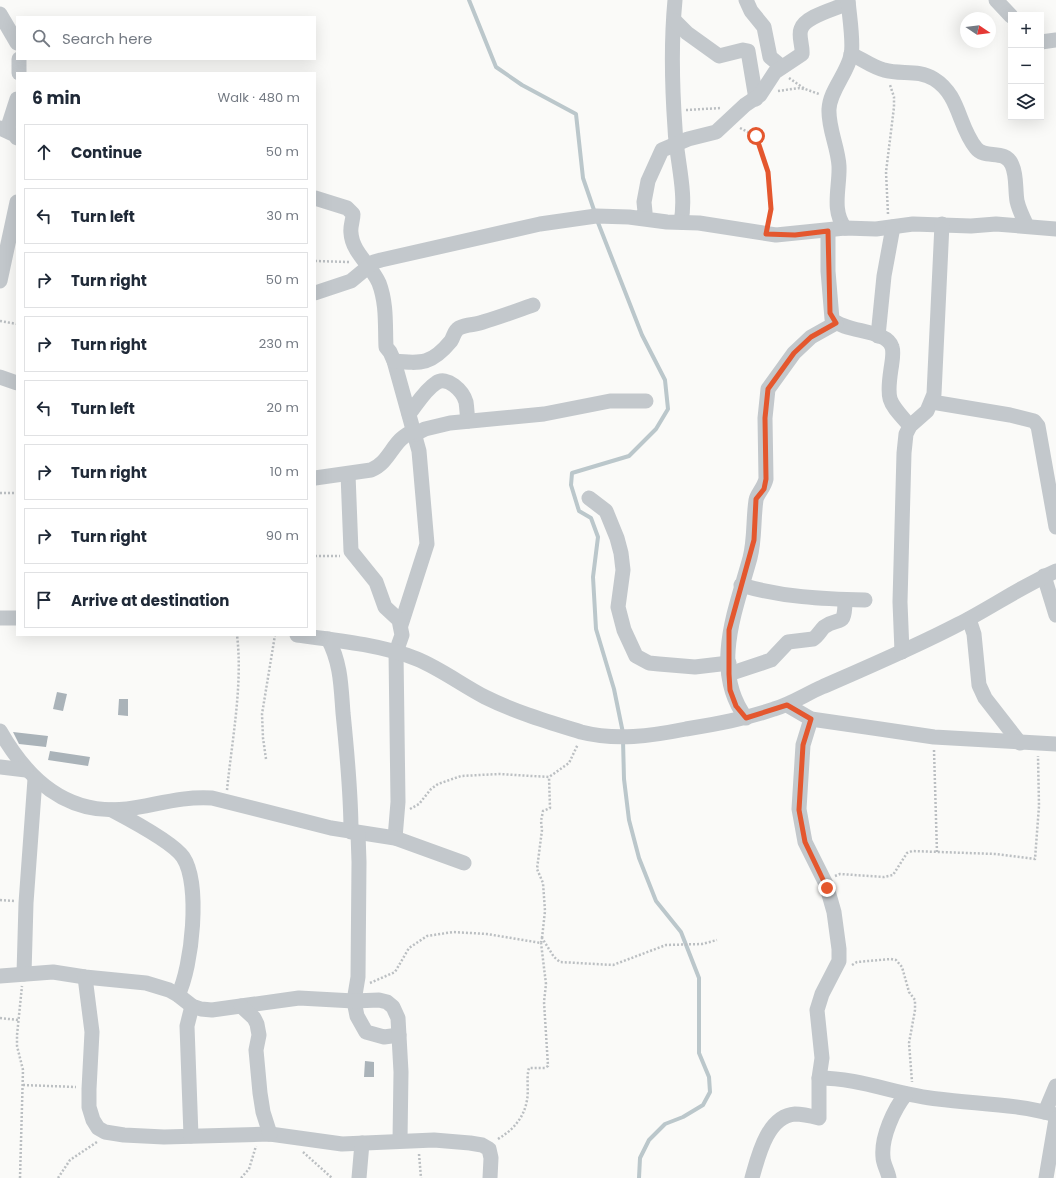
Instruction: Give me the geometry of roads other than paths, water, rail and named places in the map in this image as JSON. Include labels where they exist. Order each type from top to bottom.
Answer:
[{"type":"street","points":[[676,0],[672,46],[676,144],[683,203],[680,222]]},
{"type":"street","points":[[746,0],[751,11],[764,27],[770,57],[782,68]]},
{"type":"street","points":[[996,0],[1008,13]]},
{"type":"street","points":[[641,218],[646,212],[644,202],[648,181],[657,165],[660,155],[666,148],[710,135],[729,121],[754,100],[772,75],[802,54],[800,33],[803,24],[816,16],[848,2],[852,54],[833,96],[829,109],[839,165],[838,214],[840,222],[845,228]]},
{"type":"street","points":[[0,14],[11,30],[16,42]]},
{"type":"street","points":[[675,21],[687,34],[719,56],[743,50],[748,51],[754,100]]},
{"type":"street","points":[[1044,42],[1056,40]]},
{"type":"street","points":[[852,54],[882,70],[891,72],[922,73],[934,78],[944,86],[958,108],[976,148],[982,153],[1000,154],[1012,163],[1019,206],[1027,226]]},
{"type":"street","points":[[19,60],[19,72]]},
{"type":"street","points":[[11,133],[16,105]]},
{"type":"street","points":[[316,198],[347,208],[351,211],[353,219],[351,236],[357,251],[367,263],[380,284],[383,296],[386,327],[386,348],[394,360],[414,433],[422,474],[427,544],[401,625],[402,635],[396,652],[395,838]]},
{"type":"street","points":[[1,273],[16,206]]},
{"type":"street","points":[[316,293],[351,281],[367,263],[540,224],[596,216],[641,218],[766,234],[795,235],[845,228],[891,227],[913,224],[971,226],[996,224],[1056,229]]},
{"type":"street","points":[[902,652],[900,594],[904,453],[906,434],[910,426],[927,411],[932,402],[935,380],[942,224]]},
{"type":"street","points":[[878,336],[891,227]]},
{"type":"street","points":[[828,231],[830,313],[836,323],[878,336],[886,340],[892,346],[893,360],[888,394],[892,406],[910,426]]},
{"type":"street","points":[[394,360],[416,363],[429,361],[440,353],[456,331],[460,328],[482,323],[533,305]]},
{"type":"street","points":[[746,718],[736,706],[732,696],[729,669],[729,630],[754,540],[756,499],[764,489],[766,479],[765,418],[768,389],[794,353],[811,337],[836,323]]},
{"type":"street","points":[[0,377],[16,383]]},
{"type":"street","points":[[409,414],[435,384],[444,381],[455,386],[466,401],[468,421]]},
{"type":"street","points":[[316,478],[348,474],[378,467],[391,452],[397,441],[405,434],[450,423],[544,414],[610,401],[646,401]]},
{"type":"street","points":[[932,402],[1010,415],[1034,421],[1038,426],[1056,527]]},
{"type":"street","points":[[348,474],[351,551],[376,582],[385,607],[395,615],[401,625]]},
{"type":"street","points":[[589,498],[606,511],[617,538],[623,570],[618,607],[624,630],[636,656],[649,663],[729,669],[771,660],[788,642],[814,639],[826,625],[839,622],[844,617],[845,600]]},
{"type":"street","points":[[305,636],[396,652],[418,660],[484,697],[507,707],[582,732],[622,737],[676,731],[746,718],[787,705],[817,689],[902,652],[1050,573],[1056,615]]},
{"type":"street","points":[[741,585],[782,595],[823,600],[865,600]]},
{"type":"street","points":[[0,618],[16,618]]},
{"type":"street","points":[[968,618],[974,634],[979,685],[985,698],[1020,743]]},
{"type":"street","points":[[328,639],[334,651],[340,673],[359,889],[358,977],[355,996],[357,1016],[366,1032],[384,1037],[399,1035]]},
{"type":"street","points":[[787,705],[811,719],[934,737],[1056,744]]},
{"type":"street","points":[[752,1178],[766,1136],[775,1123],[793,1114],[819,1118],[819,1078],[822,1058],[817,1010],[822,994],[834,974],[839,961],[839,943],[834,912],[826,884],[805,842],[799,810],[803,745],[811,719]]},
{"type":"street","points":[[0,731],[12,752],[31,775],[56,794],[93,809],[111,810],[195,796],[226,801],[300,821],[354,832],[395,838],[464,863]]},
{"type":"street","points":[[0,767],[31,775]]},
{"type":"street","points":[[24,974],[31,775]]},
{"type":"street","points":[[111,810],[135,822],[175,849],[182,856],[187,866],[192,881],[193,913],[186,972],[178,995]]},
{"type":"street","points":[[0,976],[52,972],[146,983],[178,995],[192,1006],[212,1010],[299,998],[355,996],[387,1002],[396,1012],[399,1035],[401,1072],[400,1140]]},
{"type":"street","points":[[85,977],[92,1032],[89,1107],[93,1120],[98,1128],[112,1134],[164,1137],[265,1133],[342,1144],[362,1144],[400,1140],[470,1143],[489,1149],[491,1158],[490,1178]]},
{"type":"street","points":[[191,1136],[187,1026],[192,1006]]},
{"type":"street","points":[[241,1006],[254,1018],[257,1024],[259,1035],[256,1050],[265,1133]]},
{"type":"street","points":[[819,1078],[862,1082],[906,1094],[1052,1115]]},
{"type":"street","points":[[1046,1178],[1056,1086]]},
{"type":"street","points":[[889,1178],[883,1158],[887,1129],[897,1105],[906,1094]]},
{"type":"street","points":[[359,1178],[362,1144]]},
{"type":"waterway","points":[[469,0],[496,67],[522,85],[576,114],[583,178],[595,213]]},
{"type":"waterway","points":[[597,220],[642,335],[665,380],[668,409],[656,429],[629,456],[572,473],[571,485],[579,511],[591,518],[598,537],[593,577],[596,629],[614,689],[623,733]]},
{"type":"waterway","points":[[623,740],[624,779],[629,820],[639,858],[656,901],[681,932],[699,978],[699,1053],[709,1077],[710,1092],[703,1105],[683,1117],[665,1124],[649,1140],[640,1158],[639,1178]]}]
